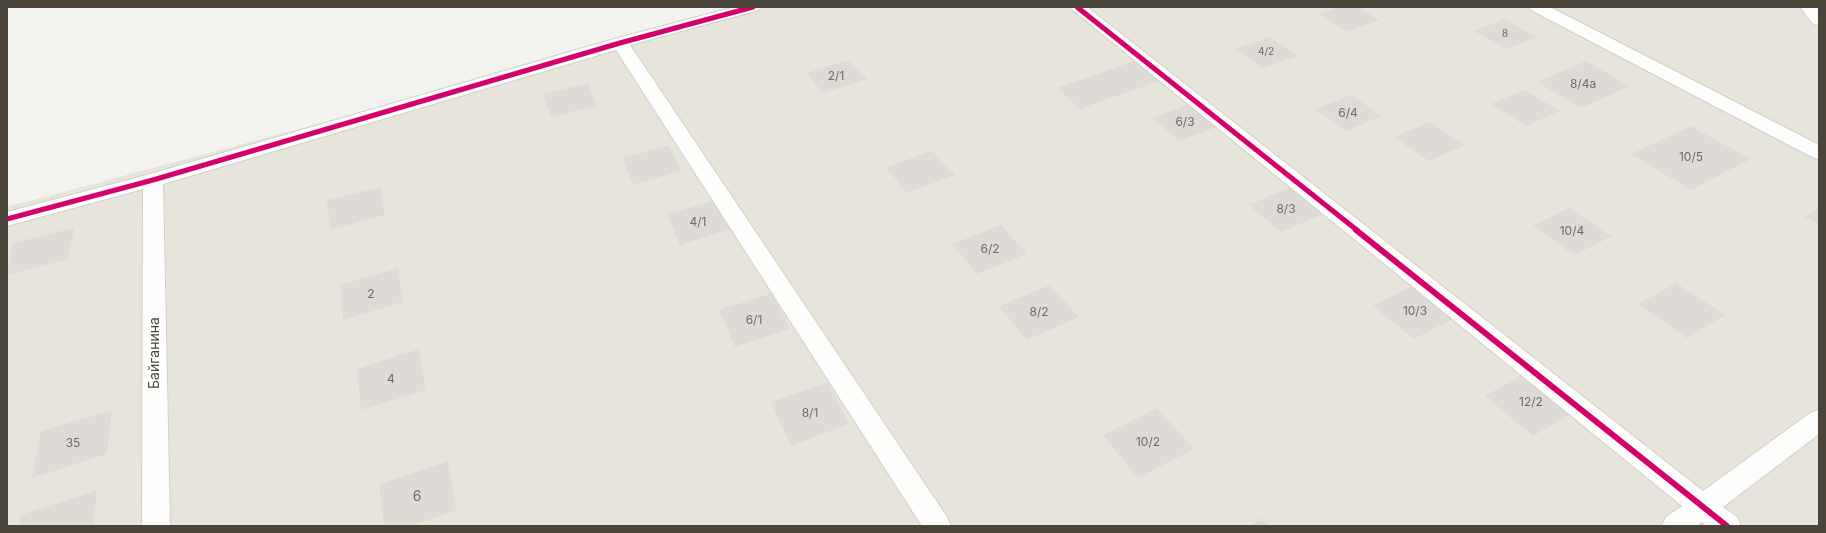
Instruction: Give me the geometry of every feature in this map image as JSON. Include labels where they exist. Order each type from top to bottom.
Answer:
[{"type":"street","points":[[7,219],[153,180],[620,43],[753,7]]},
{"type":"street","points":[[1077,7],[1727,526]]},
{"type":"street","points":[[1537,7],[1819,153]]},
{"type":"street","points":[[1808,7],[1819,20]]},
{"type":"street","points":[[620,43],[937,526]]},
{"type":"street","name":"Байганина","points":[[153,180],[156,526]]},
{"type":"street","points":[[1676,526],[1819,420]]},
{"type":"shaded area","points":[[755,7],[1819,7],[1819,526],[7,526],[7,207]]},
{"type":"building","points":[[1339,7],[1358,7],[1379,20],[1347,32],[1319,14]]},
{"type":"building","points":[[1504,19],[1537,37],[1506,49],[1474,31]]},
{"type":"building","points":[[1270,37],[1298,56],[1262,68],[1235,49]]},
{"type":"building","points":[[849,60],[867,79],[823,93],[806,73]]},
{"type":"building","points":[[1134,61],[1159,81],[1080,109],[1057,88]]},
{"type":"building","points":[[1586,61],[1630,86],[1581,108],[1537,82]]},
{"type":"building","points":[[588,83],[597,106],[551,117],[543,94]]},
{"type":"building","points":[[1524,90],[1560,111],[1526,126],[1491,104]]},
{"type":"building","points":[[1351,95],[1382,116],[1346,131],[1315,109]]},
{"type":"building","points":[[1191,103],[1219,126],[1179,141],[1152,118]]},
{"type":"building","points":[[1430,122],[1465,145],[1429,161],[1394,137]]},
{"type":"building","points":[[1691,126],[1751,159],[1691,190],[1631,154]]},
{"type":"building","points":[[669,145],[681,171],[633,185],[622,158]]},
{"type":"building","points":[[932,151],[955,175],[907,193],[886,167]]},
{"type":"building","points":[[381,187],[385,215],[330,230],[327,200]]},
{"type":"building","points":[[1290,187],[1323,214],[1281,232],[1249,205]]},
{"type":"building","points":[[716,200],[730,229],[680,245],[667,214]]},
{"type":"building","points":[[1569,208],[1612,236],[1574,255],[1533,226]]},
{"type":"building","points":[[1819,208],[1819,225],[1805,217]]},
{"type":"building","points":[[1001,225],[1027,254],[977,274],[952,244]]},
{"type":"building","points":[[74,228],[68,259],[7,275],[13,243]]},
{"type":"building","points":[[398,268],[403,302],[343,320],[340,285]]},
{"type":"building","points":[[1676,283],[1725,315],[1687,338],[1638,304]]},
{"type":"building","points":[[1416,284],[1457,317],[1414,339],[1373,306]]},
{"type":"building","points":[[1050,285],[1079,317],[1027,340],[999,306]]},
{"type":"building","points":[[772,293],[790,329],[735,347],[719,310]]},
{"type":"building","points":[[419,349],[426,390],[361,410],[357,369]]},
{"type":"building","points":[[1529,371],[1578,409],[1533,436],[1485,396]]},
{"type":"building","points":[[828,382],[849,424],[791,446],[771,402]]},
{"type":"building","points":[[1157,408],[1194,449],[1138,478],[1103,435]]},
{"type":"building","points":[[112,410],[107,454],[32,478],[41,431]]},
{"type":"building","points":[[448,461],[456,510],[410,526],[384,526],[379,484]]},
{"type":"building","points":[[97,490],[93,526],[19,526],[21,515]]},
{"type":"building","points":[[1262,518],[1269,526],[1249,526]]},
{"type":"cycle path","points":[[7,219],[153,180],[620,43],[753,7]]},
{"type":"cycle path","points":[[1077,7],[1727,526]]}]
